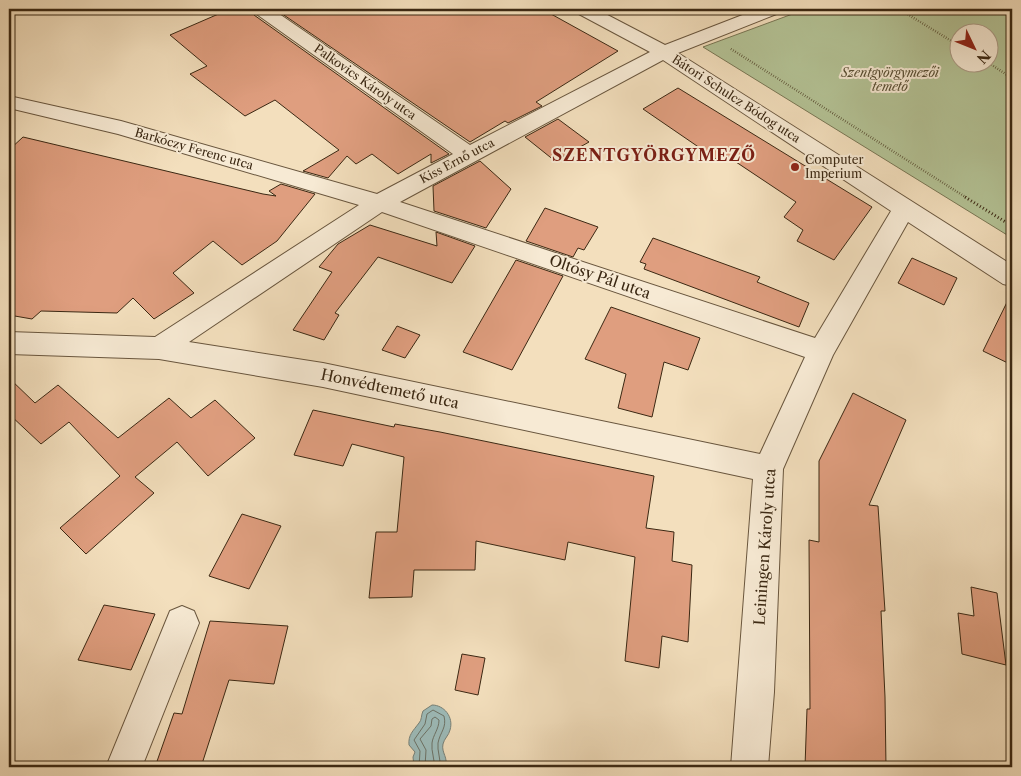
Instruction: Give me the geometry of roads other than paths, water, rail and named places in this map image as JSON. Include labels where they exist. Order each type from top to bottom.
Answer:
[{"type":"street","name":"Palkovics Károly utca","points":[[262,9],[469,155]]},
{"type":"street","name":"Bátori Schulcz Bódog utca","points":[[583,9],[664,52],[904,209],[1012,277]]},
{"type":"street","name":"Kiss Ernő utca","points":[[159,348],[378,203],[664,52],[774,9]]},
{"type":"street","name":"Barkóczy Ferenc utca","points":[[9,102],[121,128],[378,203]]},
{"type":"street","name":"Oltósy Pál utca","points":[[378,203],[821,352]]},
{"type":"street","name":"Leiningen Károly utca","points":[[750,767],[768,469],[821,352],[904,209]]},
{"type":"street","name":"Honvédtemető utca","points":[[9,343],[159,348],[323,375],[768,469]]},
{"type":"street","points":[[124,767],[182,623]]},
{"type":"water","points":[[432,705],[444,709],[451,721],[449,732],[443,744],[446,764],[445,767],[414,767],[413,757],[415,752],[409,745],[409,738],[420,722],[423,711]]},
{"type":"place","name":"Computer Imperium","points":[[795,167]]},
{"type":"district","name":"SZENTGYÖRGYMEZŐ","points":[[654,155]]},
{"type":"park label","name":"Szentgyörgymezői temető","points":[[890,80]]}]
